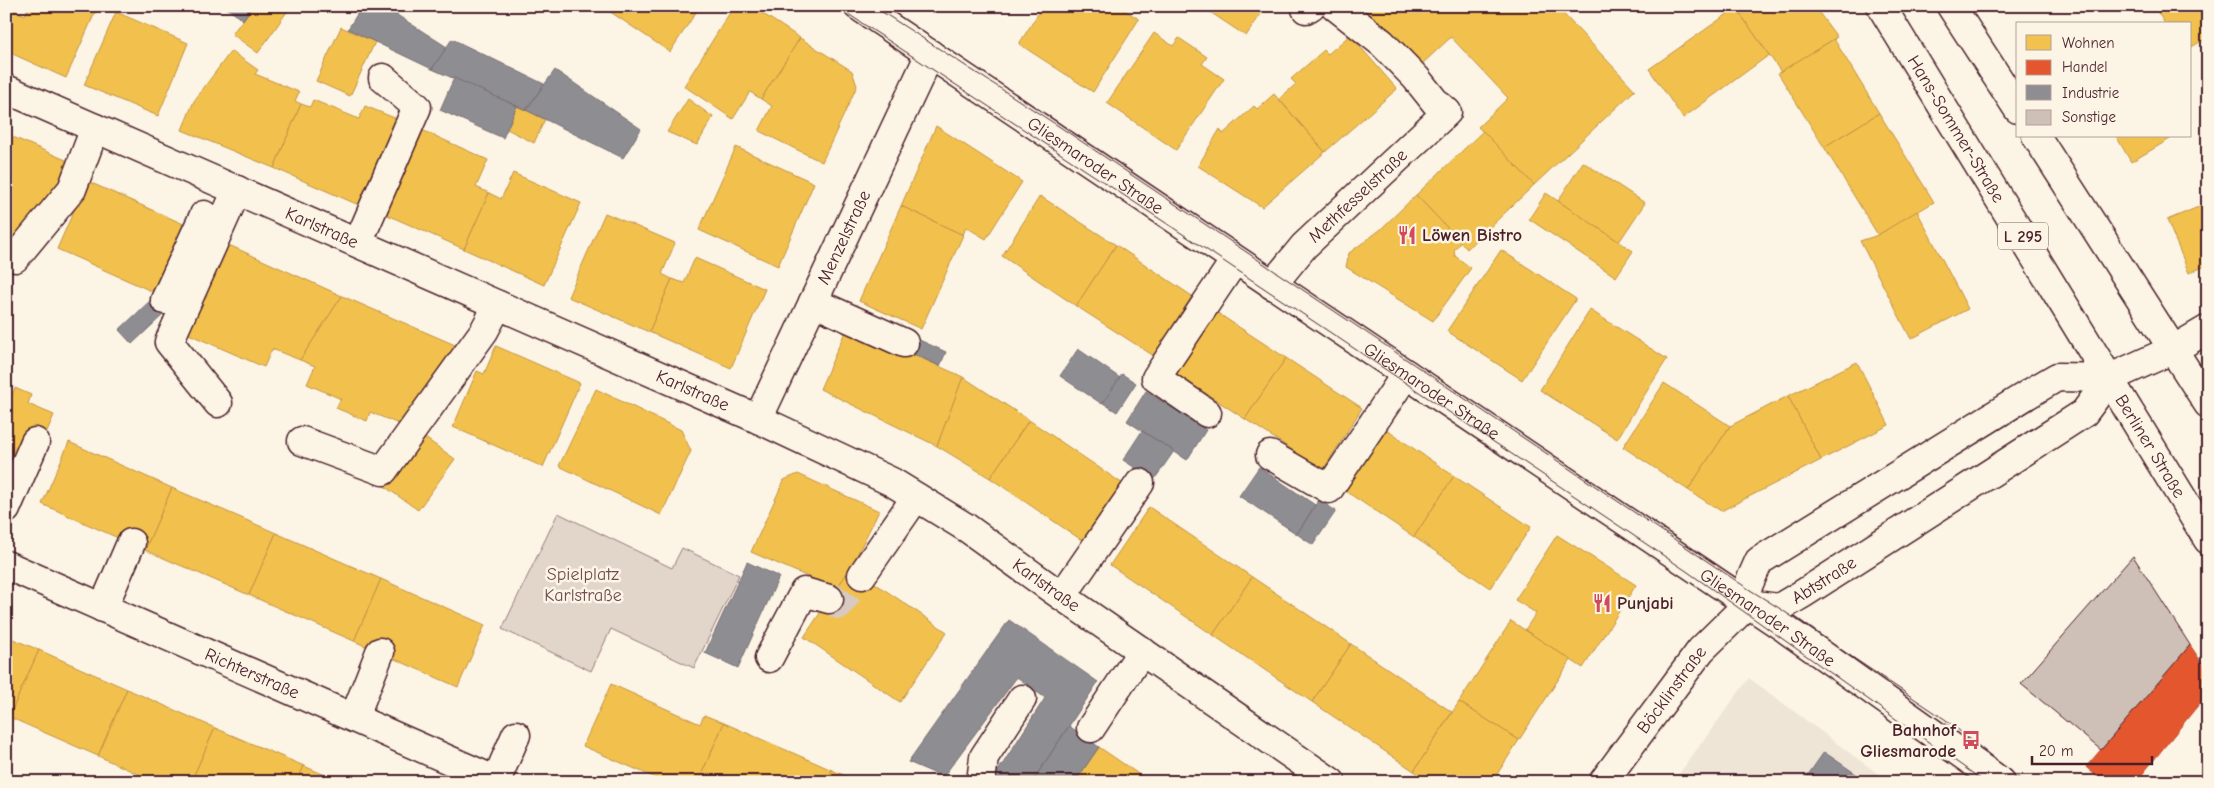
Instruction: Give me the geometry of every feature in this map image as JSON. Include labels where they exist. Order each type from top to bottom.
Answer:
[{"type":"street","name":"Gliesmaroder Straße","points":[[858,6],[1748,604],[2001,782]]},
{"type":"street","name":"Methfesselstraße","points":[[1272,285],[1304,246],[1447,112],[1436,103],[1416,78],[1382,43],[1335,6]]},
{"type":"street","name":"Hans-Sommer-Straße","points":[[1881,6],[2110,378]]},
{"type":"street","points":[[1951,6],[2016,106]]},
{"type":"street","name":"Menzelstraße","points":[[758,419],[930,54]]},
{"type":"street","points":[[358,243],[417,107],[383,78]]},
{"type":"street","name":"Karlstraße","points":[[6,89],[758,419],[892,482],[966,528],[1331,782]]},
{"type":"street","points":[[15,258],[72,189],[95,128]]},
{"type":"street","points":[[2037,138],[2208,404]]},
{"type":"street","points":[[165,300],[228,186]]},
{"type":"street","points":[[218,403],[169,342],[228,186]]},
{"type":"street","points":[[1207,413],[1156,378],[1236,260]]},
{"type":"street","points":[[813,302],[904,343]]},
{"type":"street","points":[[450,411],[506,308]]},
{"type":"street","points":[[302,440],[384,471],[484,331],[506,308]]},
{"type":"street","name":"Abtstraße","points":[[2110,378],[2084,413],[1812,588],[1779,608],[1748,604],[1747,588],[1759,561],[2057,378],[2110,378],[2174,349],[2208,329]]},
{"type":"street","points":[[1270,454],[1329,489],[1406,374]]},
{"type":"street","name":"Berliner Straße","points":[[2110,378],[2208,540]]},
{"type":"street","points":[[6,509],[35,442]]},
{"type":"street","points":[[1062,596],[1140,483]]},
{"type":"street","points":[[862,575],[916,497]]},
{"type":"street","points":[[103,608],[131,543]]},
{"type":"street","name":"Richterstraße","points":[[6,565],[497,781]]},
{"type":"street","points":[[768,658],[804,592],[829,600]]},
{"type":"street","name":"Böcklinstraße","points":[[1603,782],[1700,650],[1748,604]]},
{"type":"street","points":[[1091,728],[1142,651]]},
{"type":"street","points":[[354,718],[380,652]]},
{"type":"street","points":[[981,782],[984,757],[1022,699]]},
{"type":"street","points":[[497,781],[516,735]]},
{"type":"shaded area","points":[[1749,678],[1889,782],[1673,782]]},
{"type":"green space","name":"Spielplatz Karlstraße","points":[[558,513],[672,568],[682,548],[739,575],[694,668],[611,629],[591,671],[502,629]]},
{"type":"building: Wohnen","points":[[29,6],[97,8],[66,78],[6,51],[7,7],[25,15]]},
{"type":"building: Wohnen","points":[[253,6],[291,6],[258,53],[232,34]]},
{"type":"building: Wohnen","points":[[612,6],[700,6],[670,52],[609,11]]},
{"type":"building: Wohnen","points":[[734,6],[751,6],[800,38],[761,99],[750,92],[733,119],[684,86]]},
{"type":"building: Wohnen","points":[[1043,6],[1118,6],[1139,19],[1093,92],[1019,44]]},
{"type":"building: Wohnen","points":[[1201,6],[1262,6],[1265,8],[1246,36]]},
{"type":"building: Wohnen","points":[[1556,6],[1635,90],[1534,185],[1478,127],[1508,98],[1451,37],[1420,66],[1364,7]]},
{"type":"building: Wohnen","points":[[1737,6],[1814,6],[1837,37],[1781,72],[1736,8]]},
{"type":"building: Wohnen","points":[[2154,6],[2208,6],[2208,37],[2192,47],[2192,22],[2164,22]]},
{"type":"building: Wohnen","points":[[1736,8],[1769,55],[1683,118],[1649,69]]},
{"type":"building: Wohnen","points":[[116,12],[188,43],[158,116],[84,85]]},
{"type":"building: Wohnen","points":[[341,27],[375,42],[350,96],[316,81]]},
{"type":"building: Wohnen","points":[[1154,33],[1173,46],[1179,38],[1207,57],[1202,64],[1224,79],[1176,150],[1107,103]]},
{"type":"building: Wohnen","points":[[1350,35],[1397,89],[1325,152],[1279,99],[1296,84],[1291,79],[1324,50],[1328,54]]},
{"type":"building: Wohnen","points":[[800,38],[852,71],[857,86],[822,162],[759,131],[772,106],[761,99]]},
{"type":"building: Wohnen","points":[[1834,39],[1879,113],[1824,147],[1778,73]]},
{"type":"building: Wohnen","points":[[231,51],[258,70],[255,74],[299,92],[295,101],[301,104],[274,168],[182,130],[194,101]]},
{"type":"building: Wohnen","points":[[1274,94],[1325,152],[1262,207],[1198,166],[1220,129],[1223,134],[1254,106],[1257,109]]},
{"type":"building: Wohnen","points":[[688,99],[713,117],[697,145],[667,132]]},
{"type":"building: Wohnen","points":[[313,100],[359,119],[365,106],[397,119],[361,206],[274,168],[301,104],[310,107]]},
{"type":"building: Wohnen","points":[[517,106],[545,119],[534,143],[507,129]]},
{"type":"building: Wohnen","points":[[1879,113],[1934,202],[1878,235],[1824,147]]},
{"type":"building: Wohnen","points":[[936,126],[1022,182],[986,239],[966,227],[963,235],[901,206]]},
{"type":"building: Wohnen","points":[[422,130],[488,160],[476,187],[489,193],[464,249],[385,214]]},
{"type":"building: Wohnen","points":[[1483,131],[1534,185],[1467,249],[1416,195]]},
{"type":"building: Wohnen","points":[[6,134],[68,161],[52,197],[19,246],[6,243]]},
{"type":"building: Wohnen","points":[[2117,138],[2172,138],[2131,162]]},
{"type":"building: Wohnen","points":[[736,147],[814,183],[778,266],[699,230]]},
{"type":"building: Wohnen","points":[[1583,162],[1645,203],[1619,242],[1558,201]]},
{"type":"building: Wohnen","points":[[513,173],[581,203],[544,285],[464,249],[489,193],[501,199]]},
{"type":"building: Wohnen","points":[[87,181],[188,226],[158,294],[57,249]]},
{"type":"building: Wohnen","points":[[1546,193],[1633,251],[1616,277],[1529,219]]},
{"type":"building: Wohnen","points":[[1416,195],[1461,242],[1454,250],[1455,256],[1471,268],[1433,321],[1346,267],[1349,253],[1380,230]]},
{"type":"building: Wohnen","points":[[1040,196],[1116,245],[1076,306],[1002,256]]},
{"type":"building: Wohnen","points":[[2208,203],[2208,265],[2189,273],[2167,220]]},
{"type":"building: Wohnen","points":[[901,206],[963,235],[921,329],[859,301]]},
{"type":"building: Wohnen","points":[[1917,211],[1968,309],[1911,339],[1860,241],[1878,235]]},
{"type":"building: Wohnen","points":[[605,213],[675,243],[662,274],[672,279],[649,332],[568,297]]},
{"type":"building: Wohnen","points":[[220,241],[342,296],[300,360],[272,349],[264,367],[184,332]]},
{"type":"building: Wohnen","points":[[1116,245],[1192,296],[1154,356],[1076,306]]},
{"type":"building: Wohnen","points":[[1501,250],[1576,299],[1522,380],[1447,331]]},
{"type":"building: Wohnen","points":[[695,258],[765,289],[731,368],[649,332],[672,279],[684,283]]},
{"type":"building: Wohnen","points":[[342,296],[462,348],[406,427],[370,412],[367,421],[336,408],[341,399],[307,384],[315,366],[300,360]]},
{"type":"building: Wohnen","points":[[1590,310],[1667,359],[1617,439],[1540,390]]},
{"type":"building: Wohnen","points":[[1216,312],[1286,358],[1245,419],[1175,373]]},
{"type":"building: Wohnen","points":[[848,325],[963,377],[937,446],[820,389]]},
{"type":"building: Wohnen","points":[[496,346],[580,383],[543,467],[453,427],[477,371],[484,374]]},
{"type":"building: Wohnen","points":[[1286,358],[1362,408],[1323,470],[1245,419]]},
{"type":"building: Wohnen","points":[[1857,362],[1889,425],[1821,460],[1788,396]]},
{"type":"building: Wohnen","points":[[963,377],[1029,420],[990,478],[937,446]]},
{"type":"building: Wohnen","points":[[1664,383],[1730,426],[1688,490],[1623,447]]},
{"type":"building: Wohnen","points":[[15,388],[31,395],[28,404],[54,415],[41,445],[6,479],[6,395],[11,397]]},
{"type":"building: Wohnen","points":[[596,389],[681,430],[691,451],[661,515],[559,466]]},
{"type":"building: Wohnen","points":[[1788,396],[1821,460],[1721,511],[1688,490],[1730,426]]},
{"type":"building: Wohnen","points":[[1029,420],[1126,486],[1086,543],[990,478]]},
{"type":"building: Wohnen","points":[[1385,429],[1454,476],[1414,537],[1344,490]]},
{"type":"building: Wohnen","points":[[418,433],[455,459],[418,510],[381,484]]},
{"type":"building: Wohnen","points":[[69,442],[172,488],[145,550],[42,504]]},
{"type":"building: Wohnen","points":[[798,474],[879,511],[851,567],[836,589],[751,552],[784,480]]},
{"type":"building: Wohnen","points":[[1454,476],[1531,527],[1490,588],[1414,537]]},
{"type":"building: Wohnen","points":[[172,488],[276,533],[249,595],[145,550]]},
{"type":"building: Wohnen","points":[[1149,507],[1252,577],[1213,635],[1110,565]]},
{"type":"building: Wohnen","points":[[276,533],[381,579],[354,641],[249,595]]},
{"type":"building: Wohnen","points":[[1557,535],[1636,585],[1583,668],[1525,630],[1536,613],[1515,600]]},
{"type":"building: Wohnen","points":[[851,567],[947,632],[900,702],[804,637]]},
{"type":"building: Wohnen","points":[[1252,577],[1351,644],[1312,702],[1213,635]]},
{"type":"building: Wohnen","points":[[381,579],[485,625],[458,687],[354,641]]},
{"type":"building: Wohnen","points":[[1511,621],[1571,660],[1519,740],[1459,702]]},
{"type":"building: Wohnen","points":[[6,636],[39,650],[9,717],[6,716]]},
{"type":"building: Wohnen","points":[[1351,644],[1452,712],[1414,771],[1312,702]]},
{"type":"building: Wohnen","points":[[39,650],[127,689],[98,756],[9,717]]},
{"type":"building: Wohnen","points":[[611,684],[700,724],[704,715],[724,723],[698,782],[665,782],[583,746]]},
{"type":"building: Wohnen","points":[[127,689],[215,728],[191,782],[156,782],[98,756]]},
{"type":"building: Wohnen","points":[[1459,702],[1519,740],[1492,782],[1430,782],[1414,771]]},
{"type":"building: Wohnen","points":[[724,723],[832,770],[827,782],[698,782]]},
{"type":"building: Wohnen","points":[[215,728],[304,766],[297,782],[191,782]]},
{"type":"building: Wohnen","points":[[1099,747],[1150,782],[1075,782]]},
{"type":"building: Wohnen","points":[[304,766],[341,782],[297,782]]},
{"type":"building: Wohnen","points":[[832,770],[850,778],[848,782],[827,782]]},
{"type":"building: Handel","points":[[2190,645],[2208,672],[2208,693],[2136,782],[2103,782],[2086,767]]},
{"type":"building: Industrie","points":[[224,6],[253,6],[243,20]]},
{"type":"building: Industrie","points":[[362,6],[383,6],[447,47],[432,69],[348,29]]},
{"type":"building: Industrie","points":[[452,39],[544,84],[526,110],[432,69]]},
{"type":"building: Industrie","points":[[555,70],[641,129],[623,158],[526,110]]},
{"type":"building: Industrie","points":[[454,78],[517,106],[503,138],[440,110]]},
{"type":"building: Industrie","points":[[153,298],[166,312],[132,344],[119,330]]},
{"type":"building: Industrie","points":[[915,338],[946,352],[940,366],[909,352]]},
{"type":"building: Industrie","points":[[1078,349],[1120,378],[1102,404],[1060,376]]},
{"type":"building: Industrie","points":[[1122,374],[1136,383],[1117,412],[1103,403]]},
{"type":"building: Industrie","points":[[1146,391],[1206,430],[1187,460],[1127,421]]},
{"type":"building: Industrie","points":[[1142,431],[1174,451],[1154,480],[1123,460]]},
{"type":"building: Industrie","points":[[1259,467],[1315,505],[1297,534],[1239,496]]},
{"type":"building: Industrie","points":[[1319,500],[1336,511],[1313,545],[1297,534]]},
{"type":"building: Industrie","points":[[747,562],[779,577],[738,668],[705,653]]},
{"type":"building: Industrie","points":[[1009,620],[1098,682],[1032,782],[991,782],[1045,698],[1017,677],[943,777],[908,762]]},
{"type":"building: Industrie","points":[[1069,726],[1099,747],[1075,782],[1032,782]]},
{"type":"building: Industrie","points":[[1824,752],[1862,778],[1859,782],[1803,782]]},
{"type":"building: Sonstige","points":[[2133,556],[2190,645],[2101,750],[2021,684]]},
{"type":"tunnel","points":[[829,599],[839,605],[862,575]]},
{"type":"tram line","points":[[836,6],[1210,252],[1685,570],[1985,782]]},
{"type":"tram line","points":[[873,6],[1060,127],[1946,720],[2024,782]]},
{"type":"place","name":"Löwen Bistro","points":[[1407,235]]},
{"type":"place","name":"Punjabi","points":[[1602,603]]},
{"type":"place","name":"Bahnhof Gliesmarode","points":[[1971,740]]}]
